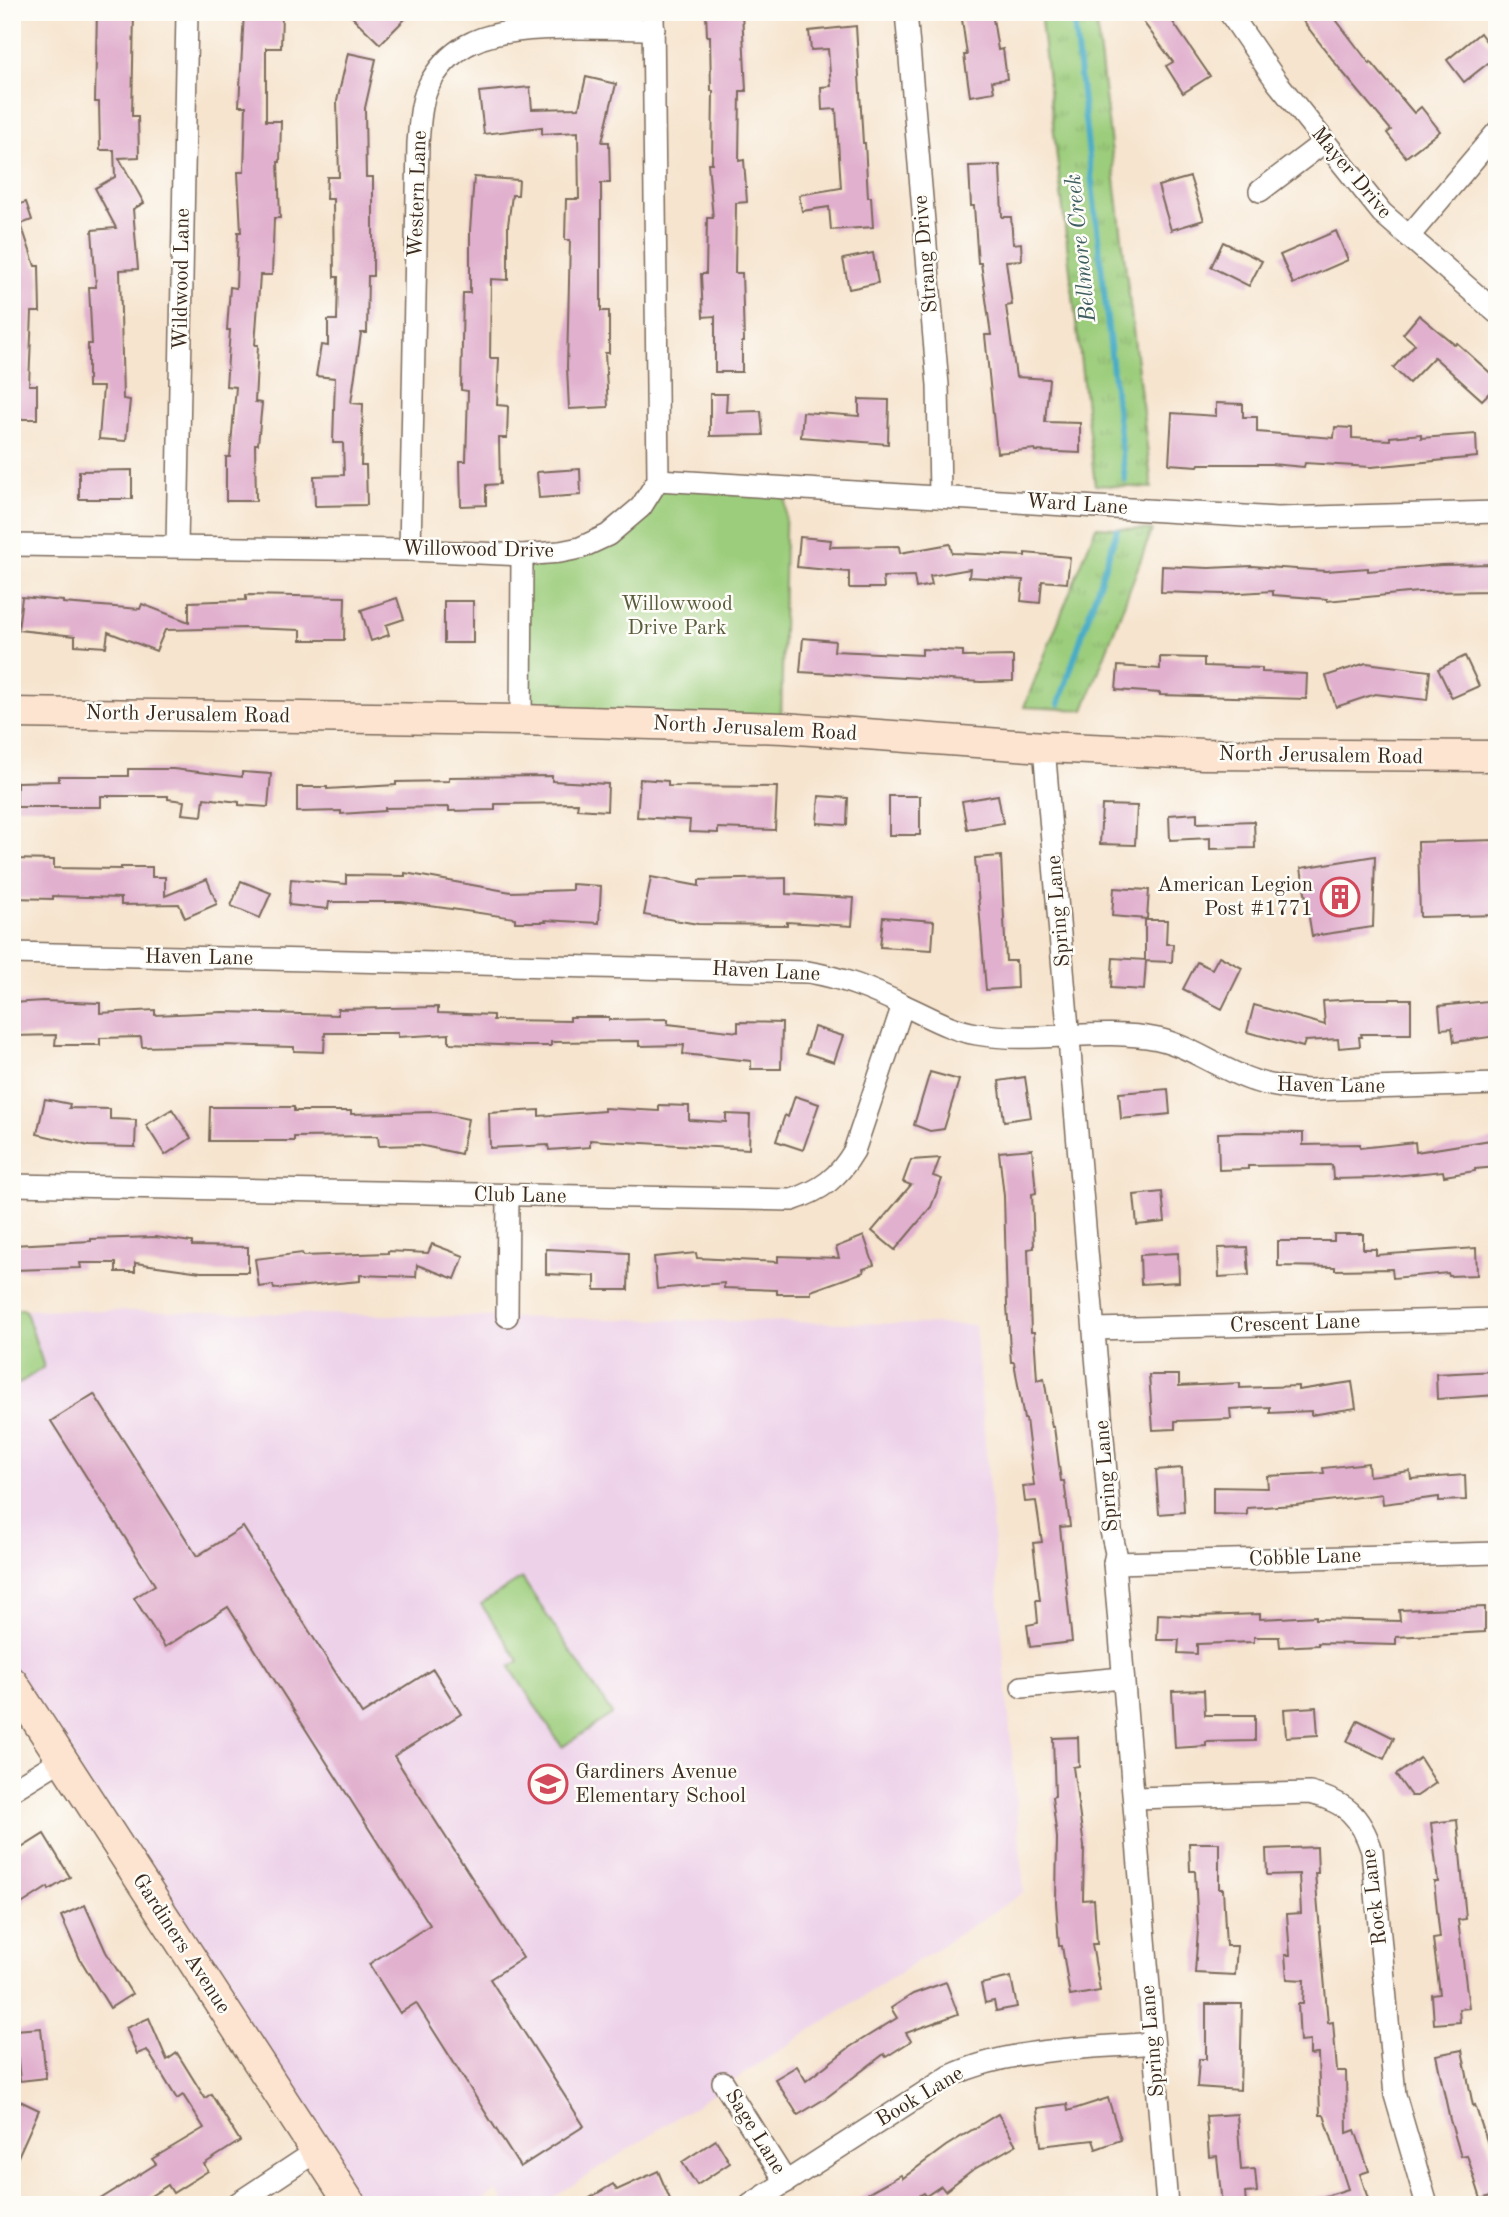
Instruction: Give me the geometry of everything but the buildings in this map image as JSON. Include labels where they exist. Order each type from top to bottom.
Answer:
[{"type":"main road","name":"North Jerusalem Road","points":[[12,713],[521,720],[784,727],[1044,747],[1203,754],[1497,756]]},
{"type":"main road","name":"Gardiners Avenue","points":[[12,1682],[351,2205]]},
{"type":"street","name":"Wildwood Lane","points":[[177,546],[187,12]]},
{"type":"street","name":"Strang Drive","points":[[906,12],[938,385],[940,495]]},
{"type":"street","name":"Mayer Drive","points":[[1229,12],[1323,143],[1382,213],[1497,313]]},
{"type":"street","points":[[654,20],[658,480]]},
{"type":"street","name":"Western Lane","points":[[410,550],[418,144],[420,110],[429,83],[445,61],[458,50],[495,34],[654,20]]},
{"type":"street","points":[[1409,236],[1497,132]]},
{"type":"street","points":[[1260,191],[1323,143]]},
{"type":"street","name":"Willowood Drive","points":[[12,545],[410,550],[522,555],[560,552],[580,548],[608,535],[642,507],[658,480]]},
{"type":"street","name":"Ward Lane","points":[[658,480],[940,495],[1277,518],[1497,512]]},
{"type":"street","points":[[521,720],[522,555]]},
{"type":"street","name":"Spring Lane","points":[[1044,747],[1115,1553],[1167,2205]]},
{"type":"street","name":"Haven Lane","points":[[12,953],[808,972],[841,978],[947,1027],[1006,1037],[1133,1035],[1160,1040],[1189,1050],[1254,1081],[1282,1088],[1308,1090],[1497,1084]]},
{"type":"street","name":"Club Lane","points":[[12,1185],[792,1200],[815,1193],[844,1169],[855,1151],[903,1005]]},
{"type":"street","points":[[507,1316],[508,1195]]},
{"type":"street","name":"Crescent Lane","points":[[1094,1329],[1497,1320]]},
{"type":"street","name":"Cobble Lane","points":[[1114,1563],[1497,1553]]},
{"type":"street","points":[[1022,1687],[1123,1678]]},
{"type":"street","points":[[12,1790],[62,1759]]},
{"type":"street","name":"Rock Lane","points":[[1135,1798],[1310,1793],[1335,1800],[1350,1811],[1364,1827],[1373,1851],[1395,2095],[1427,2205]]},
{"type":"street","name":"Book Lane","points":[[750,2205],[950,2076],[970,2066],[1025,2054],[1153,2043]]},
{"type":"street","name":"Sage Lane","points":[[723,2082],[786,2182]]},
{"type":"street","points":[[236,2205],[315,2152]]},
{"type":"shaded area","name":"Gardiners Avenue Elementary School","points":[[12,1309],[975,1325],[1024,1892],[542,2205],[507,2205],[497,2191],[476,2205],[353,2205],[12,1676]]},
{"type":"green space","points":[[1040,12],[1095,12],[1152,488],[1095,485]]},
{"type":"green space","name":"Willowwood Drive Park","points":[[658,481],[786,488],[781,725],[522,718],[521,556],[580,549]]},
{"type":"green space","points":[[1096,527],[1152,530],[1084,710],[1024,707]]},
{"type":"green space","points":[[12,1309],[25,1309],[44,1367],[12,1388]]},
{"type":"green space","points":[[522,1578],[612,1714],[562,1747],[510,1667],[519,1661],[481,1604]]},
{"type":"waterway","name":"Bellmore Creek","points":[[1073,12],[1125,480]]},
{"type":"waterway","name":"Bellmore Creek","points":[[1059,704],[1117,530]]},
{"type":"place","name":"American Legion Post #1771","points":[[1340,897]]},
{"type":"place","name":"Gardiners Avenue Elementary School","points":[[548,1784]]}]
